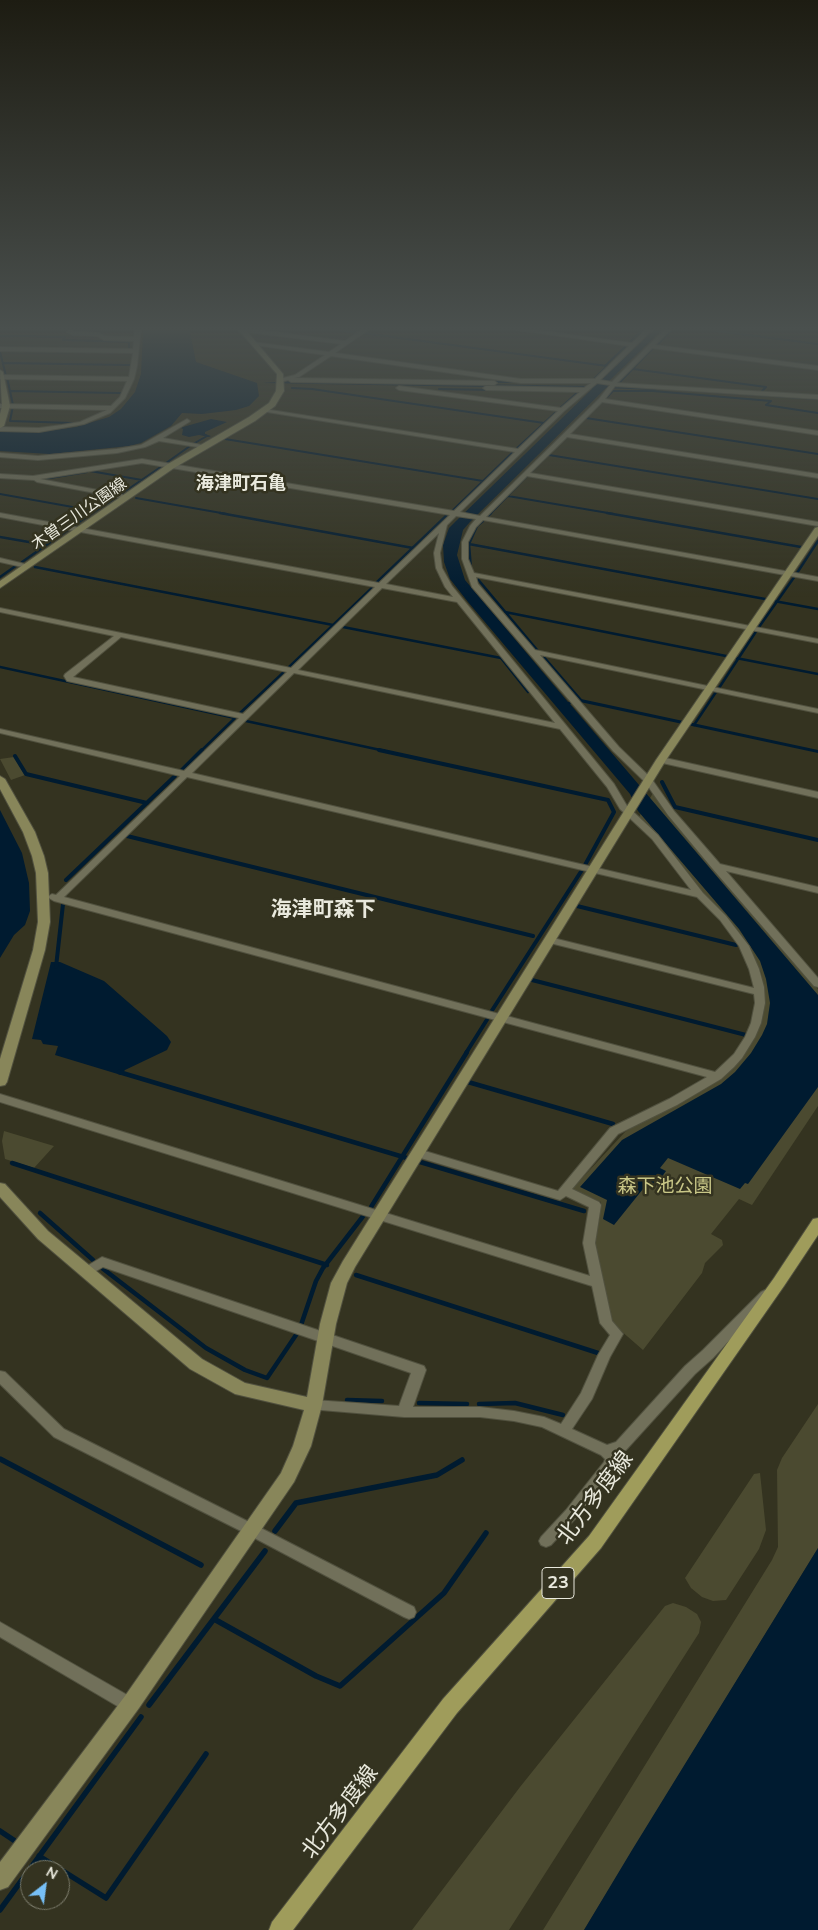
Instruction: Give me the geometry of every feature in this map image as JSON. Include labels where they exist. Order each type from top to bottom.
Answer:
[{"type":"main road","name":"北方多度線","points":[[280,1930],[450,1706],[595,1542],[779,1282],[818,1223]]},
{"type":"street","points":[[0,427],[39,430],[62,427],[94,418]]},
{"type":"street","name":"木曽三川公園線","points":[[0,585],[172,466],[252,418]]},
{"type":"street","points":[[310,418],[520,450]]},
{"type":"street","points":[[57,899],[554,418]]},
{"type":"street","points":[[582,418],[479,517],[465,542],[465,560],[470,574],[475,584],[616,749],[648,782],[670,813],[818,984]]},
{"type":"street","points":[[720,418],[818,433]]},
{"type":"street","points":[[0,456],[38,458],[134,449],[158,439],[187,422]]},
{"type":"street","points":[[564,435],[818,476]]},
{"type":"street","points":[[158,439],[202,447]]},
{"type":"street","points":[[33,478],[142,461],[479,517],[818,579]]},
{"type":"street","points":[[525,474],[818,524]]},
{"type":"street","points":[[0,476],[33,478],[127,497]]},
{"type":"street","points":[[0,515],[458,600]]},
{"type":"street","points":[[416,1157],[560,1196],[614,1131],[673,1102],[717,1076],[738,1056],[756,1023],[760,1003],[754,968],[744,946],[723,918],[700,895],[655,837],[623,806],[611,786],[458,600],[439,568],[438,547],[444,526]]},
{"type":"street","points":[[0,1880],[130,1705],[288,1476],[302,1446],[314,1405],[326,1338],[339,1283],[378,1215],[416,1157],[661,760],[818,530]]},
{"type":"street","points":[[0,560],[28,566]]},
{"type":"street","points":[[470,574],[818,641]]},
{"type":"street","points":[[0,610],[563,727]]},
{"type":"street","points":[[120,635],[68,676],[70,679],[244,717]]},
{"type":"street","points":[[534,652],[818,711]]},
{"type":"street","points":[[0,731],[700,895]]},
{"type":"street","points":[[661,760],[818,795]]},
{"type":"street","points":[[0,779],[30,832],[40,865],[44,894],[44,922],[39,950],[0,1082]]},
{"type":"street","points":[[715,866],[818,890]]},
{"type":"street","points":[[44,894],[717,1076]]},
{"type":"street","points":[[549,940],[759,992]]},
{"type":"street","points":[[0,1098],[598,1283]]},
{"type":"street","points":[[0,1188],[43,1235],[196,1364],[241,1389],[314,1405],[404,1412],[488,1413],[544,1422],[606,1451],[612,1456],[610,1464],[571,1514],[546,1541]]},
{"type":"street","points":[[564,1431],[587,1395],[604,1355],[617,1334],[606,1323],[589,1243],[595,1205],[565,1191]]},
{"type":"street","points":[[86,1272],[102,1262],[419,1370],[404,1412]]},
{"type":"street","points":[[606,1451],[620,1446],[690,1370],[779,1282]]},
{"type":"street","points":[[0,1376],[59,1433],[409,1612]]},
{"type":"street","points":[[0,1629],[130,1705]]},
{"type":"green space","points":[[14,757],[25,775],[11,780],[0,759]]},
{"type":"green space","name":"森下池公園","points":[[653,793],[701,854],[818,989],[818,1106],[752,1205],[739,1199],[711,1234],[722,1240],[723,1245],[705,1263],[702,1273],[643,1350],[612,1323],[593,1244],[599,1221],[601,1202],[572,1189],[625,1132],[739,1059],[765,1002],[761,972],[747,945],[658,835],[639,817]]},
{"type":"green space","points":[[4,1131],[54,1146],[34,1168],[5,1159],[2,1141]]},
{"type":"green space","points":[[818,1404],[818,1548],[584,1930],[543,1930],[772,1560],[778,1547],[777,1470],[782,1458]]},
{"type":"green space","points":[[760,1473],[766,1530],[759,1549],[726,1600],[713,1601],[702,1597],[691,1588],[685,1578],[754,1474]]},
{"type":"green space","points":[[673,1603],[686,1607],[697,1614],[701,1622],[699,1633],[509,1930],[412,1930],[520,1787],[665,1606]]},
{"type":"water","points":[[105,418],[178,418],[171,426],[141,443],[129,446],[50,454],[0,451],[0,432],[48,431],[76,427]]},
{"type":"water","points":[[562,418],[575,418],[463,530],[457,555],[465,580],[568,702],[581,699],[818,750],[818,753],[580,702],[570,704],[818,995],[818,1087],[748,1184],[745,1183],[740,1189],[668,1158],[660,1168],[666,1171],[654,1188],[647,1184],[614,1225],[603,1219],[607,1200],[580,1187],[622,1140],[721,1084],[735,1072],[751,1053],[767,1024],[770,1003],[766,979],[760,961],[739,929],[638,811],[630,794],[450,579],[444,562],[443,545],[449,528]]},
{"type":"water","points":[[211,419],[227,422],[205,432],[205,434],[211,436],[209,437],[182,435],[183,429],[181,428]]},
{"type":"water","points":[[0,810],[22,853],[29,883],[30,911],[25,925],[14,935],[0,958]]},
{"type":"water","points":[[51,962],[60,962],[104,981],[167,1036],[171,1042],[167,1050],[125,1070],[121,1075],[55,1055],[58,1046],[43,1044],[41,1040],[32,1039]]},
{"type":"water","points":[[818,1548],[818,1930],[584,1930],[632,1850]]},
{"type":"waterway","points":[[11,418],[10,421],[73,423]]},
{"type":"waterway","points":[[510,418],[544,423]]},
{"type":"waterway","points":[[516,449],[549,418]]},
{"type":"waterway","points":[[586,418],[818,454]]},
{"type":"waterway","points":[[193,444],[207,436],[203,434]]},
{"type":"waterway","points":[[225,439],[483,481]]},
{"type":"waterway","points":[[166,463],[190,446]]},
{"type":"waterway","points":[[451,512],[514,451]]},
{"type":"waterway","points":[[530,473],[549,454]]},
{"type":"waterway","points":[[549,455],[818,499]]},
{"type":"waterway","points":[[142,480],[162,466]]},
{"type":"waterway","points":[[94,470],[90,471],[142,480]]},
{"type":"waterway","points":[[44,479],[87,472]]},
{"type":"waterway","points":[[490,514],[527,476]]},
{"type":"waterway","points":[[121,494],[142,480]]},
{"type":"waterway","points":[[0,494],[95,511]]},
{"type":"waterway","points":[[508,496],[614,514]]},
{"type":"waterway","points":[[91,514],[117,497]]},
{"type":"waterway","points":[[136,498],[227,514]]},
{"type":"waterway","points":[[73,526],[92,513]]},
{"type":"waterway","points":[[220,513],[413,548]]},
{"type":"waterway","points":[[607,513],[801,547]]},
{"type":"waterway","points":[[487,517],[490,514]]},
{"type":"waterway","points":[[413,548],[447,515]]},
{"type":"waterway","points":[[469,544],[477,526],[483,521]]},
{"type":"waterway","points":[[22,562],[69,529]]},
{"type":"waterway","points":[[0,537],[46,545]]},
{"type":"waterway","points":[[797,573],[818,541]]},
{"type":"waterway","points":[[469,544],[765,599]]},
{"type":"waterway","points":[[469,544],[471,569]]},
{"type":"waterway","points":[[376,583],[413,548]]},
{"type":"waterway","points":[[0,577],[17,565]]},
{"type":"waterway","points":[[35,567],[333,625]]},
{"type":"waterway","points":[[777,602],[795,576]]},
{"type":"waterway","points":[[476,577],[505,612]]},
{"type":"waterway","points":[[288,668],[374,586]]},
{"type":"waterway","points":[[759,627],[777,602]]},
{"type":"waterway","points":[[777,602],[818,609]]},
{"type":"waterway","points":[[505,612],[726,656]]},
{"type":"waterway","points":[[505,612],[538,651]]},
{"type":"waterway","points":[[343,627],[501,658],[528,692]]},
{"type":"waterway","points":[[738,658],[757,630]]},
{"type":"waterway","points":[[543,656],[581,700]]},
{"type":"waterway","points":[[719,688],[738,658]]},
{"type":"waterway","points":[[738,658],[818,674]]},
{"type":"waterway","points":[[0,667],[235,718],[201,751]]},
{"type":"waterway","points":[[240,713],[285,671]]},
{"type":"waterway","points":[[694,725],[716,692]]},
{"type":"waterway","points":[[246,721],[385,751]]},
{"type":"waterway","points":[[379,750],[608,800],[614,812],[585,865]]},
{"type":"waterway","points":[[181,771],[201,751]]},
{"type":"waterway","points":[[15,756],[26,774],[147,803]]},
{"type":"waterway","points":[[147,803],[175,776]]},
{"type":"waterway","points":[[662,782],[675,807],[818,840]]},
{"type":"waterway","points":[[66,880],[147,803]]},
{"type":"waterway","points":[[127,836],[533,936]]},
{"type":"waterway","points":[[491,1012],[582,870]]},
{"type":"waterway","points":[[56,967],[63,904]]},
{"type":"waterway","points":[[577,906],[736,945]]},
{"type":"waterway","points":[[532,980],[746,1035]]},
{"type":"waterway","points":[[466,1053],[488,1018]]},
{"type":"waterway","points":[[402,1157],[467,1052]]},
{"type":"waterway","points":[[119,1072],[402,1157]]},
{"type":"waterway","points":[[468,1082],[613,1124]]},
{"type":"waterway","points":[[371,1207],[402,1157]]},
{"type":"waterway","points":[[402,1157],[584,1211]]},
{"type":"waterway","points":[[12,1163],[326,1265]]},
{"type":"waterway","points":[[40,1213],[93,1260]]},
{"type":"waterway","points":[[326,1265],[364,1215]]},
{"type":"waterway","points":[[301,1325],[316,1281],[326,1265]]},
{"type":"waterway","points":[[102,1268],[206,1348],[245,1370],[267,1378],[298,1332]]},
{"type":"waterway","points":[[356,1275],[598,1353]]},
{"type":"waterway","points":[[347,1400],[382,1401]]},
{"type":"waterway","points":[[419,1403],[467,1404]]},
{"type":"waterway","points":[[479,1404],[515,1403],[563,1415]]},
{"type":"waterway","points":[[0,1459],[201,1565]]},
{"type":"waterway","points":[[275,1531],[296,1503],[437,1475],[462,1460]]},
{"type":"waterway","points":[[214,1619],[316,1676],[340,1686],[444,1593],[486,1533]]},
{"type":"waterway","points":[[149,1705],[265,1551]]},
{"type":"waterway","points":[[39,1856],[141,1717]]},
{"type":"waterway","points":[[39,1856],[106,1898],[206,1754]]},
{"type":"waterway","points":[[0,1831],[15,1841]]},
{"type":"waterway","points":[[0,1910],[39,1856]]},
{"type":"district","name":"海津町石亀","points":[[241,484]]},
{"type":"district","name":"海津町森下","points":[[323,910]]}]
